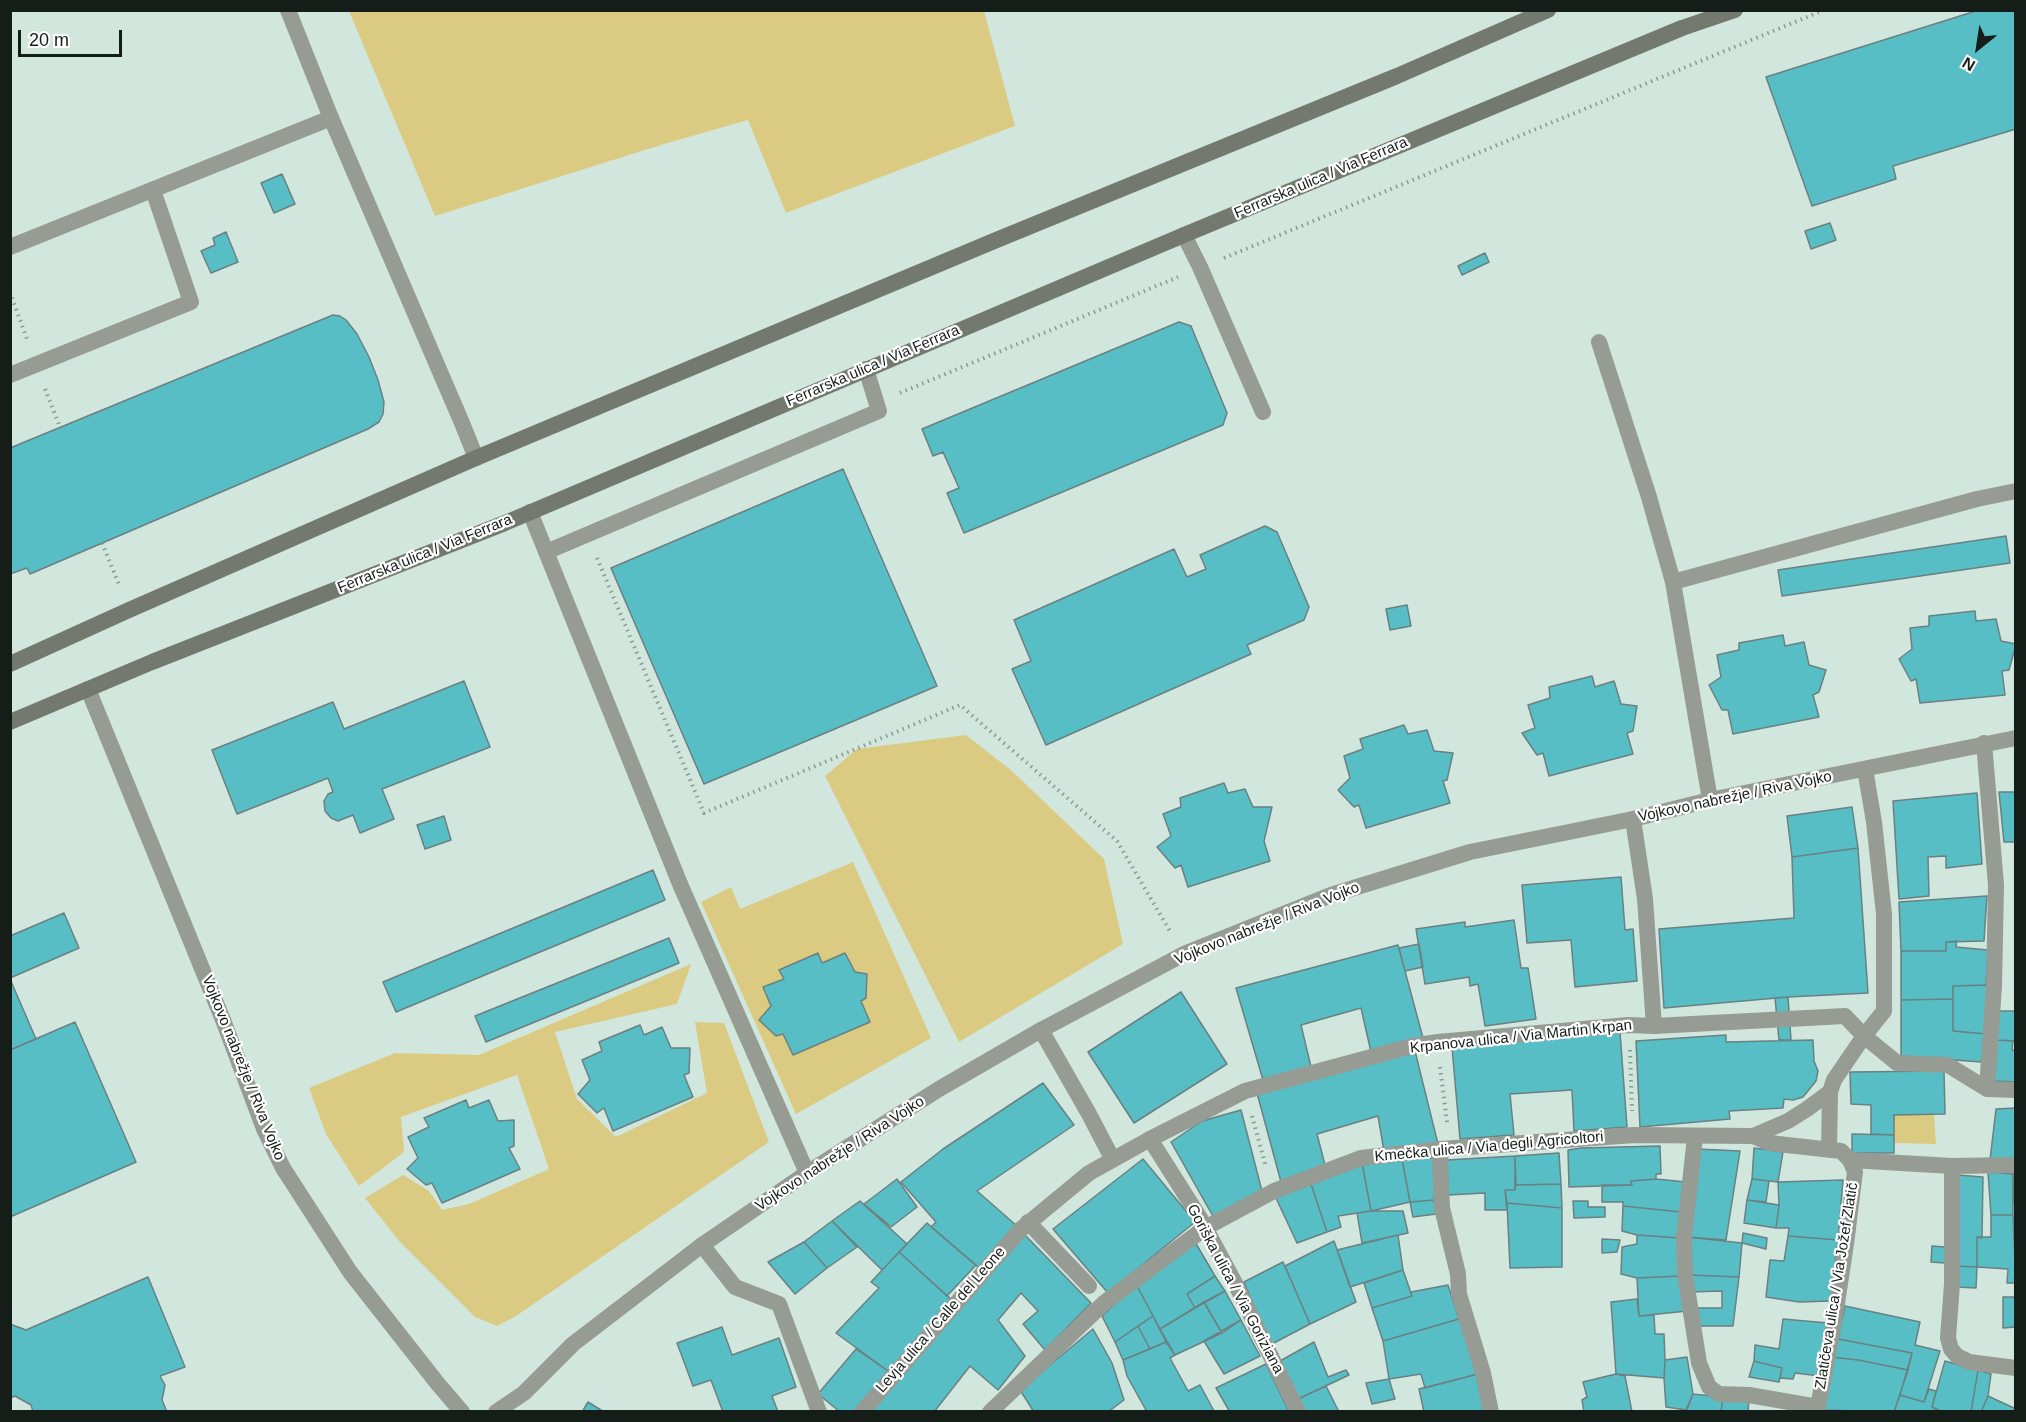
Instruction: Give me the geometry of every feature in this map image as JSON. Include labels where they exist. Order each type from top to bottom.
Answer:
[{"type":"main road","points":[[10,664],[476,458],[994,241],[1397,76],[1548,10]]},
{"type":"main road","name":"Ferrarska ulica / Via Ferrara","points":[[10,722],[530,512],[1184,235],[1671,33],[1735,10]]},
{"type":"street","points":[[288,10],[331,118],[476,458]]},
{"type":"street","points":[[10,247],[331,118]]},
{"type":"street","points":[[10,375],[191,302],[153,190]]},
{"type":"street","points":[[1184,235],[1263,412]]},
{"type":"street","points":[[1599,342],[1649,497],[1673,582],[1710,800]]},
{"type":"street","points":[[546,552],[879,411],[866,369]]},
{"type":"street","points":[[1673,582],[1977,499],[2016,491]]},
{"type":"street","points":[[530,512],[680,885],[807,1173]]},
{"type":"street","name":"Vojkovo nabrežje / Riva Vojko","points":[[88,689],[223,1020],[264,1129],[283,1168],[350,1272],[462,1412]]},
{"type":"street","name":"Vojkovo nabrežje / Riva Vojko","points":[[496,1412],[524,1393],[573,1344],[702,1245],[807,1173],[939,1089],[1041,1030],[1184,954],[1331,895],[1470,852],[1633,819],[1710,800],[2016,738]]},
{"type":"street","points":[[1984,743],[1996,885],[1994,986],[1987,1089],[2016,1090]]},
{"type":"street","name":"Kmečka ulica / Via degli Agricoltori","points":[[1829,1150],[1830,1092],[1834,1080],[1884,1011],[1884,914],[1874,822],[1865,769]]},
{"type":"street","points":[[1633,819],[1645,899],[1654,1026]]},
{"type":"street","name":"Krpanova ulica / Via Martin Krpan","points":[[1113,1160],[1245,1091],[1412,1046],[1628,1025],[1654,1026],[1845,1016],[1864,1036],[1897,1063],[1948,1065],[1987,1089]]},
{"type":"street","points":[[1041,1030],[1113,1160]]},
{"type":"street","name":"Kmečka ulica / Via degli Agricoltori","points":[[990,1412],[1104,1303],[1205,1228],[1274,1191],[1361,1158],[1441,1149],[1634,1135],[1753,1136],[1788,1120],[1830,1092]]},
{"type":"street","name":"Kmečka ulica / Via degli Agricoltori","points":[[1753,1136],[1769,1143],[1842,1151],[1850,1160]]},
{"type":"street","points":[[1695,1137],[1684,1237],[1685,1275],[1699,1364],[1709,1387],[1719,1394],[1749,1395],[1817,1409]]},
{"type":"street","name":"Goriška ulica / Via Goriziana","points":[[1150,1139],[1205,1228],[1236,1285],[1298,1412]]},
{"type":"street","points":[[1441,1149],[1442,1208],[1458,1274],[1459,1294],[1483,1373],[1491,1412]]},
{"type":"street","name":"Levja ulica / Calle del Leone","points":[[862,1412],[1024,1226],[1089,1173],[1113,1160]]},
{"type":"street","points":[[1850,1160],[1953,1166],[2016,1165]]},
{"type":"street","name":"Zlatičeva ulica / Via Jožef Zlatič","points":[[1817,1409],[1846,1244],[1855,1172],[1850,1160]]},
{"type":"street","points":[[1953,1166],[1952,1284],[1948,1338],[1951,1349],[1957,1356],[1969,1362],[2016,1368]]},
{"type":"street","points":[[1024,1226],[1089,1286]]},
{"type":"street","points":[[702,1245],[735,1287],[779,1304],[819,1412]]},
{"type":"path","points":[[877,402],[1824,10]]},
{"type":"path","points":[[102,543],[129,610]]},
{"type":"path","points":[[592,548],[704,813],[960,705],[1118,841],[1184,954]]},
{"type":"path","points":[[1631,1069],[1632,1116]]},
{"type":"path","points":[[1441,1075],[1448,1127]]},
{"type":"path","points":[[1255,1125],[1266,1168]]},
{"type":"shaded area","points":[[349,11],[984,11],[1015,126],[786,213],[748,120],[435,216]]},
{"type":"shaded area","points":[[966,735],[1012,771],[1104,859],[1123,944],[959,1042],[825,776],[857,749]]},
{"type":"shaded area","points":[[853,862],[931,1038],[796,1114],[701,902],[731,887],[740,909]]},
{"type":"shaded area","points":[[691,964],[677,1004],[555,1032],[577,1099],[616,1137],[707,1093],[695,1022],[724,1023],[769,1142],[516,1316],[497,1326],[475,1317],[400,1242],[365,1198],[403,1175],[429,1191],[442,1210],[469,1204],[549,1169],[517,1075],[401,1117],[404,1152],[359,1186],[326,1134],[309,1088],[395,1053],[479,1055]]},
{"type":"shaded area","points":[[1894,1115],[1934,1115],[1936,1144],[1894,1143]]},
{"type":"building","points":[[1979,10],[2016,10],[2016,129],[1893,166],[1896,179],[1812,206],[1766,77]]},
{"type":"building","points":[[282,174],[295,204],[274,213],[261,183]]},
{"type":"building","points":[[1830,223],[1836,240],[1811,249],[1805,231]]},
{"type":"building","points":[[226,232],[238,262],[211,273],[201,251],[215,245],[213,238]]},
{"type":"building","points":[[1485,253],[1489,262],[1462,275],[1458,266]]},
{"type":"building","points":[[333,315],[346,320],[357,334],[369,357],[384,402],[383,414],[379,422],[368,429],[30,574],[27,568],[10,574],[10,448]]},
{"type":"building","points":[[1179,322],[1191,326],[1227,413],[1223,425],[964,533],[947,493],[959,488],[943,452],[933,456],[922,429]]},
{"type":"building","points":[[843,469],[937,686],[704,784],[611,568]]},
{"type":"building","points":[[1265,526],[1277,532],[1309,607],[1304,620],[1247,645],[1251,654],[1046,745],[1012,669],[1031,661],[1014,620],[1174,549],[1187,577],[1206,569],[1200,555]]},
{"type":"building","points":[[2006,536],[2010,563],[1782,596],[1778,570]]},
{"type":"building","points":[[1407,605],[1411,626],[1390,630],[1386,609]]},
{"type":"building","points":[[1975,611],[1976,621],[1996,619],[2001,641],[2016,644],[2009,670],[2002,671],[2005,695],[1920,703],[1916,679],[1911,681],[1899,659],[1912,649],[1910,628],[1929,626],[1929,616]]},
{"type":"building","points":[[1783,635],[1785,646],[1804,642],[1809,665],[1826,670],[1819,692],[1813,695],[1819,717],[1733,734],[1728,710],[1722,710],[1709,685],[1721,677],[1717,655],[1739,650],[1739,643]]},
{"type":"building","points":[[1592,676],[1595,687],[1614,681],[1621,704],[1637,706],[1633,731],[1627,733],[1633,754],[1549,776],[1543,753],[1537,755],[1522,733],[1535,728],[1528,705],[1550,698],[1549,687]]},
{"type":"building","points":[[464,681],[490,747],[382,789],[394,819],[360,833],[353,815],[338,821],[331,818],[325,811],[324,801],[328,794],[333,792],[328,778],[237,814],[212,750],[333,702],[344,729]]},
{"type":"building","points":[[1404,725],[1408,734],[1427,730],[1434,751],[1453,753],[1447,780],[1443,781],[1450,803],[1366,828],[1359,805],[1354,807],[1338,790],[1350,778],[1344,756],[1363,749],[1360,739]]},
{"type":"building","points":[[1224,783],[1228,793],[1245,789],[1253,807],[1272,807],[1264,841],[1270,861],[1188,887],[1181,865],[1175,868],[1157,847],[1171,836],[1163,814],[1181,807],[1180,798]]},
{"type":"building","points":[[1999,792],[2016,792],[2016,842],[2004,842]]},
{"type":"building","points":[[1977,793],[1982,864],[1946,868],[1946,856],[1928,857],[1929,896],[1899,899],[1893,801]]},
{"type":"building","points":[[1852,807],[1858,848],[1792,857],[1787,816]]},
{"type":"building","points":[[444,816],[451,840],[425,849],[417,825]]},
{"type":"building","points":[[1858,848],[1868,993],[1788,997],[1664,1008],[1659,929],[1794,918],[1792,857]]},
{"type":"building","points":[[653,870],[665,900],[396,1012],[383,982]]},
{"type":"building","points":[[1621,877],[1625,930],[1633,929],[1637,981],[1575,987],[1571,940],[1527,943],[1522,885]]},
{"type":"building","points":[[1987,896],[1984,941],[1946,942],[1946,951],[1901,951],[1899,902]]},
{"type":"building","points":[[64,913],[79,948],[10,978],[10,936]]},
{"type":"building","points":[[1514,920],[1521,968],[1528,968],[1536,1019],[1485,1026],[1478,984],[1470,986],[1469,977],[1425,984],[1416,929],[1465,922],[1465,927]]},
{"type":"building","points":[[669,938],[679,963],[486,1042],[475,1016]]},
{"type":"building","points":[[1957,941],[1956,947],[1988,950],[1986,985],[1953,986],[1953,999],[1901,1000],[1901,951],[1946,951],[1946,942]]},
{"type":"building","points":[[1419,944],[1423,967],[1405,971],[1399,948]]},
{"type":"building","points":[[1398,945],[1423,1038],[1371,1052],[1361,1008],[1301,1025],[1311,1067],[1263,1080],[1236,988]]},
{"type":"building","points":[[818,953],[822,963],[845,953],[855,972],[867,974],[866,998],[861,1001],[870,1022],[793,1055],[783,1034],[776,1036],[759,1020],[771,1006],[763,987],[784,979],[779,970]]},
{"type":"building","points":[[10,979],[36,1039],[10,1050]]},
{"type":"building","points":[[1990,985],[1987,1034],[1953,1031],[1953,986]]},
{"type":"building","points":[[1181,992],[1227,1064],[1134,1123],[1088,1052]]},
{"type":"building","points":[[1788,997],[1791,1040],[1779,1040],[1775,998]]},
{"type":"building","points":[[1953,999],[1953,1031],[1987,1034],[1981,1062],[1901,1056],[1901,1000]]},
{"type":"building","points":[[1999,1011],[2016,1011],[2016,1041],[1996,1040]]},
{"type":"building","points":[[75,1022],[136,1162],[10,1217],[10,1050]]},
{"type":"building","points":[[640,1025],[644,1035],[662,1027],[671,1048],[690,1048],[689,1073],[684,1075],[693,1097],[613,1131],[604,1108],[597,1113],[578,1094],[590,1080],[582,1060],[602,1051],[599,1042]]},
{"type":"building","points":[[1620,1032],[1627,1127],[1574,1131],[1572,1090],[1510,1094],[1514,1135],[1460,1139],[1452,1047]]},
{"type":"building","points":[[1726,1035],[1726,1042],[1813,1040],[1814,1061],[1818,1071],[1816,1081],[1803,1097],[1793,1100],[1784,1099],[1783,1108],[1729,1111],[1730,1119],[1640,1127],[1636,1041]]},
{"type":"building","points":[[1996,1040],[2013,1041],[2012,1050],[2016,1050],[2016,1082],[1993,1081]]},
{"type":"building","points":[[1415,1051],[1438,1144],[1384,1151],[1378,1116],[1317,1134],[1325,1165],[1281,1182],[1257,1093]]},
{"type":"building","points":[[1944,1071],[1945,1114],[1894,1115],[1894,1135],[1871,1134],[1871,1105],[1851,1104],[1850,1072]]},
{"type":"building","points":[[1043,1083],[1074,1125],[977,1191],[1017,1226],[979,1268],[931,1227],[936,1222],[901,1182],[943,1149]]},
{"type":"building","points":[[466,1100],[469,1108],[489,1100],[498,1121],[514,1120],[514,1146],[509,1148],[520,1169],[442,1203],[432,1183],[426,1185],[407,1169],[418,1158],[408,1137],[429,1127],[424,1118]]},
{"type":"building","points":[[2016,1108],[2016,1160],[1990,1160],[1996,1109]]},
{"type":"building","points":[[1241,1110],[1262,1191],[1214,1218],[1171,1142],[1202,1121]]},
{"type":"building","points":[[1852,1134],[1894,1135],[1894,1153],[1852,1153]]},
{"type":"building","points":[[1660,1146],[1661,1174],[1656,1174],[1656,1179],[1631,1181],[1632,1185],[1569,1187],[1568,1150]]},
{"type":"building","points":[[1754,1148],[1783,1152],[1778,1182],[1752,1179]]},
{"type":"building","points":[[1697,1149],[1740,1151],[1726,1240],[1687,1237]]},
{"type":"building","points":[[1559,1153],[1561,1184],[1516,1185],[1515,1156]]},
{"type":"building","points":[[1515,1156],[1515,1190],[1505,1190],[1507,1210],[1485,1210],[1485,1193],[1448,1195],[1447,1160]]},
{"type":"building","points":[[1437,1158],[1434,1200],[1410,1202],[1402,1159]]},
{"type":"building","points":[[1143,1159],[1195,1222],[1108,1293],[1053,1229]]},
{"type":"building","points":[[1402,1159],[1410,1202],[1371,1211],[1362,1163]]},
{"type":"building","points":[[1362,1163],[1371,1211],[1338,1216],[1341,1227],[1327,1232],[1310,1181]]},
{"type":"building","points":[[1988,1172],[2013,1174],[2013,1215],[1991,1215]]},
{"type":"building","points":[[2016,1173],[2016,1204],[2014,1203],[2013,1174]]},
{"type":"building","points":[[1958,1175],[1983,1177],[1982,1238],[1977,1237],[1977,1267],[1956,1266]]},
{"type":"building","points":[[897,1179],[917,1207],[891,1227],[864,1204]]},
{"type":"building","points":[[1656,1179],[1686,1182],[1681,1212],[1623,1206],[1623,1202],[1602,1202],[1602,1185],[1632,1185],[1631,1181]]},
{"type":"building","points":[[1752,1179],[1769,1181],[1766,1202],[1747,1200]]},
{"type":"building","points":[[1843,1180],[1838,1240],[1788,1236],[1789,1228],[1776,1228],[1779,1205],[1778,1182]]},
{"type":"building","points":[[1310,1181],[1327,1232],[1297,1243],[1275,1196]]},
{"type":"building","points":[[1561,1184],[1562,1208],[1507,1203],[1505,1190],[1515,1190],[1516,1185]]},
{"type":"building","points":[[1434,1200],[1436,1214],[1413,1217],[1410,1202]]},
{"type":"building","points":[[1747,1200],[1779,1205],[1776,1228],[1744,1223]]},
{"type":"building","points":[[860,1201],[907,1244],[882,1270],[832,1221]]},
{"type":"building","points":[[1573,1201],[1588,1201],[1588,1207],[1605,1207],[1605,1217],[1574,1218]]},
{"type":"building","points":[[1507,1203],[1562,1208],[1562,1267],[1510,1268]]},
{"type":"building","points":[[1623,1206],[1681,1212],[1680,1238],[1637,1235],[1622,1231]]},
{"type":"building","points":[[1403,1211],[1408,1233],[1362,1243],[1357,1213]]},
{"type":"building","points":[[1991,1215],[2013,1215],[2016,1283],[2007,1283],[2008,1269],[1977,1267],[1977,1237],[1991,1237]]},
{"type":"building","points":[[832,1221],[857,1247],[827,1268],[804,1242]]},
{"type":"building","points":[[927,1223],[976,1265],[947,1296],[899,1252]]},
{"type":"building","points":[[1743,1233],[1767,1238],[1766,1249],[1742,1243]]},
{"type":"building","points":[[1024,1234],[1091,1303],[1045,1350],[1023,1324],[1038,1311],[1021,1293],[998,1320],[1025,1356],[998,1390],[970,1366],[934,1412],[870,1412]]},
{"type":"building","points":[[1398,1235],[1403,1270],[1350,1287],[1337,1250]]},
{"type":"building","points":[[1637,1235],[1680,1238],[1680,1276],[1637,1278],[1621,1274],[1622,1247],[1637,1244]]},
{"type":"building","points":[[1788,1236],[1838,1240],[1831,1301],[1799,1302],[1766,1297],[1770,1260],[1784,1261]]},
{"type":"building","points":[[1687,1237],[1742,1243],[1739,1277],[1688,1275]]},
{"type":"building","points":[[1602,1239],[1620,1240],[1617,1252],[1602,1253]]},
{"type":"building","points":[[1334,1241],[1356,1302],[1310,1324],[1285,1266]]},
{"type":"building","points":[[804,1242],[827,1268],[795,1294],[768,1262]]},
{"type":"building","points":[[1195,1242],[1215,1276],[1187,1294],[1195,1308],[1160,1329],[1136,1284]]},
{"type":"building","points":[[1932,1246],[1945,1247],[1945,1263],[1931,1262]]},
{"type":"building","points":[[899,1252],[953,1301],[888,1371],[836,1333],[879,1288],[871,1282]]},
{"type":"building","points":[[1283,1262],[1310,1324],[1270,1345],[1244,1282]]},
{"type":"building","points":[[1956,1266],[1977,1267],[1976,1288],[1957,1287]]},
{"type":"building","points":[[1403,1270],[1412,1296],[1372,1308],[1364,1283]]},
{"type":"building","points":[[1688,1275],[1739,1277],[1733,1326],[1699,1326],[1696,1308],[1722,1308],[1722,1291],[1690,1292]]},
{"type":"building","points":[[1215,1276],[1225,1291],[1195,1308],[1187,1294]]},
{"type":"building","points":[[1680,1276],[1687,1311],[1639,1316],[1637,1278]]},
{"type":"building","points":[[148,1277],[185,1367],[160,1376],[165,1385],[162,1400],[167,1412],[33,1412],[31,1405],[15,1396],[10,1398],[10,1324],[26,1330]]},
{"type":"building","points":[[1136,1284],[1153,1316],[1115,1342],[1102,1316]]},
{"type":"building","points":[[1448,1285],[1459,1319],[1383,1341],[1372,1308],[1412,1296],[1411,1292]]},
{"type":"building","points":[[1225,1291],[1241,1320],[1222,1333],[1204,1302]]},
{"type":"building","points":[[2003,1297],[2016,1297],[2016,1327],[2003,1328]]},
{"type":"building","points":[[1637,1299],[1639,1316],[1654,1315],[1655,1334],[1664,1334],[1664,1378],[1616,1374],[1611,1302]]},
{"type":"building","points":[[1204,1302],[1222,1333],[1175,1355],[1160,1329]]},
{"type":"building","points":[[1845,1306],[1920,1322],[1915,1345],[1940,1351],[1924,1402],[1900,1395],[1912,1353],[1838,1339]]},
{"type":"building","points":[[1153,1316],[1166,1342],[1150,1349],[1138,1326]]},
{"type":"building","points":[[1459,1319],[1478,1374],[1425,1388],[1421,1374],[1389,1379],[1383,1341]]},
{"type":"building","points":[[1783,1319],[1828,1323],[1820,1376],[1795,1373],[1793,1379],[1780,1378],[1782,1368],[1754,1361],[1755,1345],[1779,1349]]},
{"type":"building","points":[[1241,1320],[1260,1356],[1224,1374],[1204,1341]]},
{"type":"building","points":[[1138,1326],[1150,1349],[1123,1360],[1115,1342]]},
{"type":"building","points":[[722,1327],[732,1355],[779,1338],[796,1387],[772,1396],[778,1412],[723,1412],[711,1380],[693,1386],[677,1343]]},
{"type":"building","points":[[1093,1329],[1112,1363],[1124,1400],[1108,1412],[1034,1412],[1020,1390]]},
{"type":"building","points":[[1838,1339],[1912,1353],[1908,1370],[1831,1357]]},
{"type":"building","points":[[1166,1342],[1175,1355],[1170,1358],[1188,1391],[1200,1385],[1214,1411],[1147,1412],[1127,1376],[1123,1360]]},
{"type":"building","points":[[1314,1342],[1328,1377],[1346,1370],[1349,1375],[1298,1399],[1280,1361]]},
{"type":"building","points":[[856,1349],[888,1371],[855,1412],[840,1412],[818,1394]]},
{"type":"building","points":[[1687,1357],[1693,1394],[1686,1410],[1666,1407],[1665,1360]]},
{"type":"building","points":[[1831,1357],[1908,1370],[1894,1412],[1823,1410]]},
{"type":"building","points":[[1754,1361],[1782,1368],[1779,1382],[1749,1377]]},
{"type":"building","points":[[1945,1361],[1978,1370],[1971,1412],[1943,1412],[1932,1407]]},
{"type":"building","points":[[1266,1364],[1289,1412],[1230,1412],[1216,1388]]},
{"type":"building","points":[[1978,1370],[1991,1374],[1988,1396],[1981,1412],[1971,1412]]},
{"type":"building","points":[[1478,1374],[1485,1412],[1424,1412],[1419,1389]]},
{"type":"building","points":[[1616,1374],[1625,1376],[1632,1412],[1584,1412],[1582,1400],[1587,1397],[1583,1382]]},
{"type":"building","points":[[1389,1379],[1395,1399],[1372,1404],[1366,1383]]},
{"type":"building","points":[[1326,1386],[1339,1412],[1304,1412],[1298,1399]]},
{"type":"building","points":[[1929,1389],[1936,1391],[1932,1407],[1941,1412],[1894,1412],[1900,1395],[1924,1402]]},
{"type":"building","points":[[1693,1394],[1723,1397],[1721,1412],[1686,1412]]},
{"type":"building","points":[[1988,1396],[2016,1409],[2016,1412],[1981,1412]]},
{"type":"building","points":[[1723,1397],[1749,1400],[1748,1412],[1721,1412]]},
{"type":"building","points":[[588,1402],[604,1412],[582,1412]]}]
